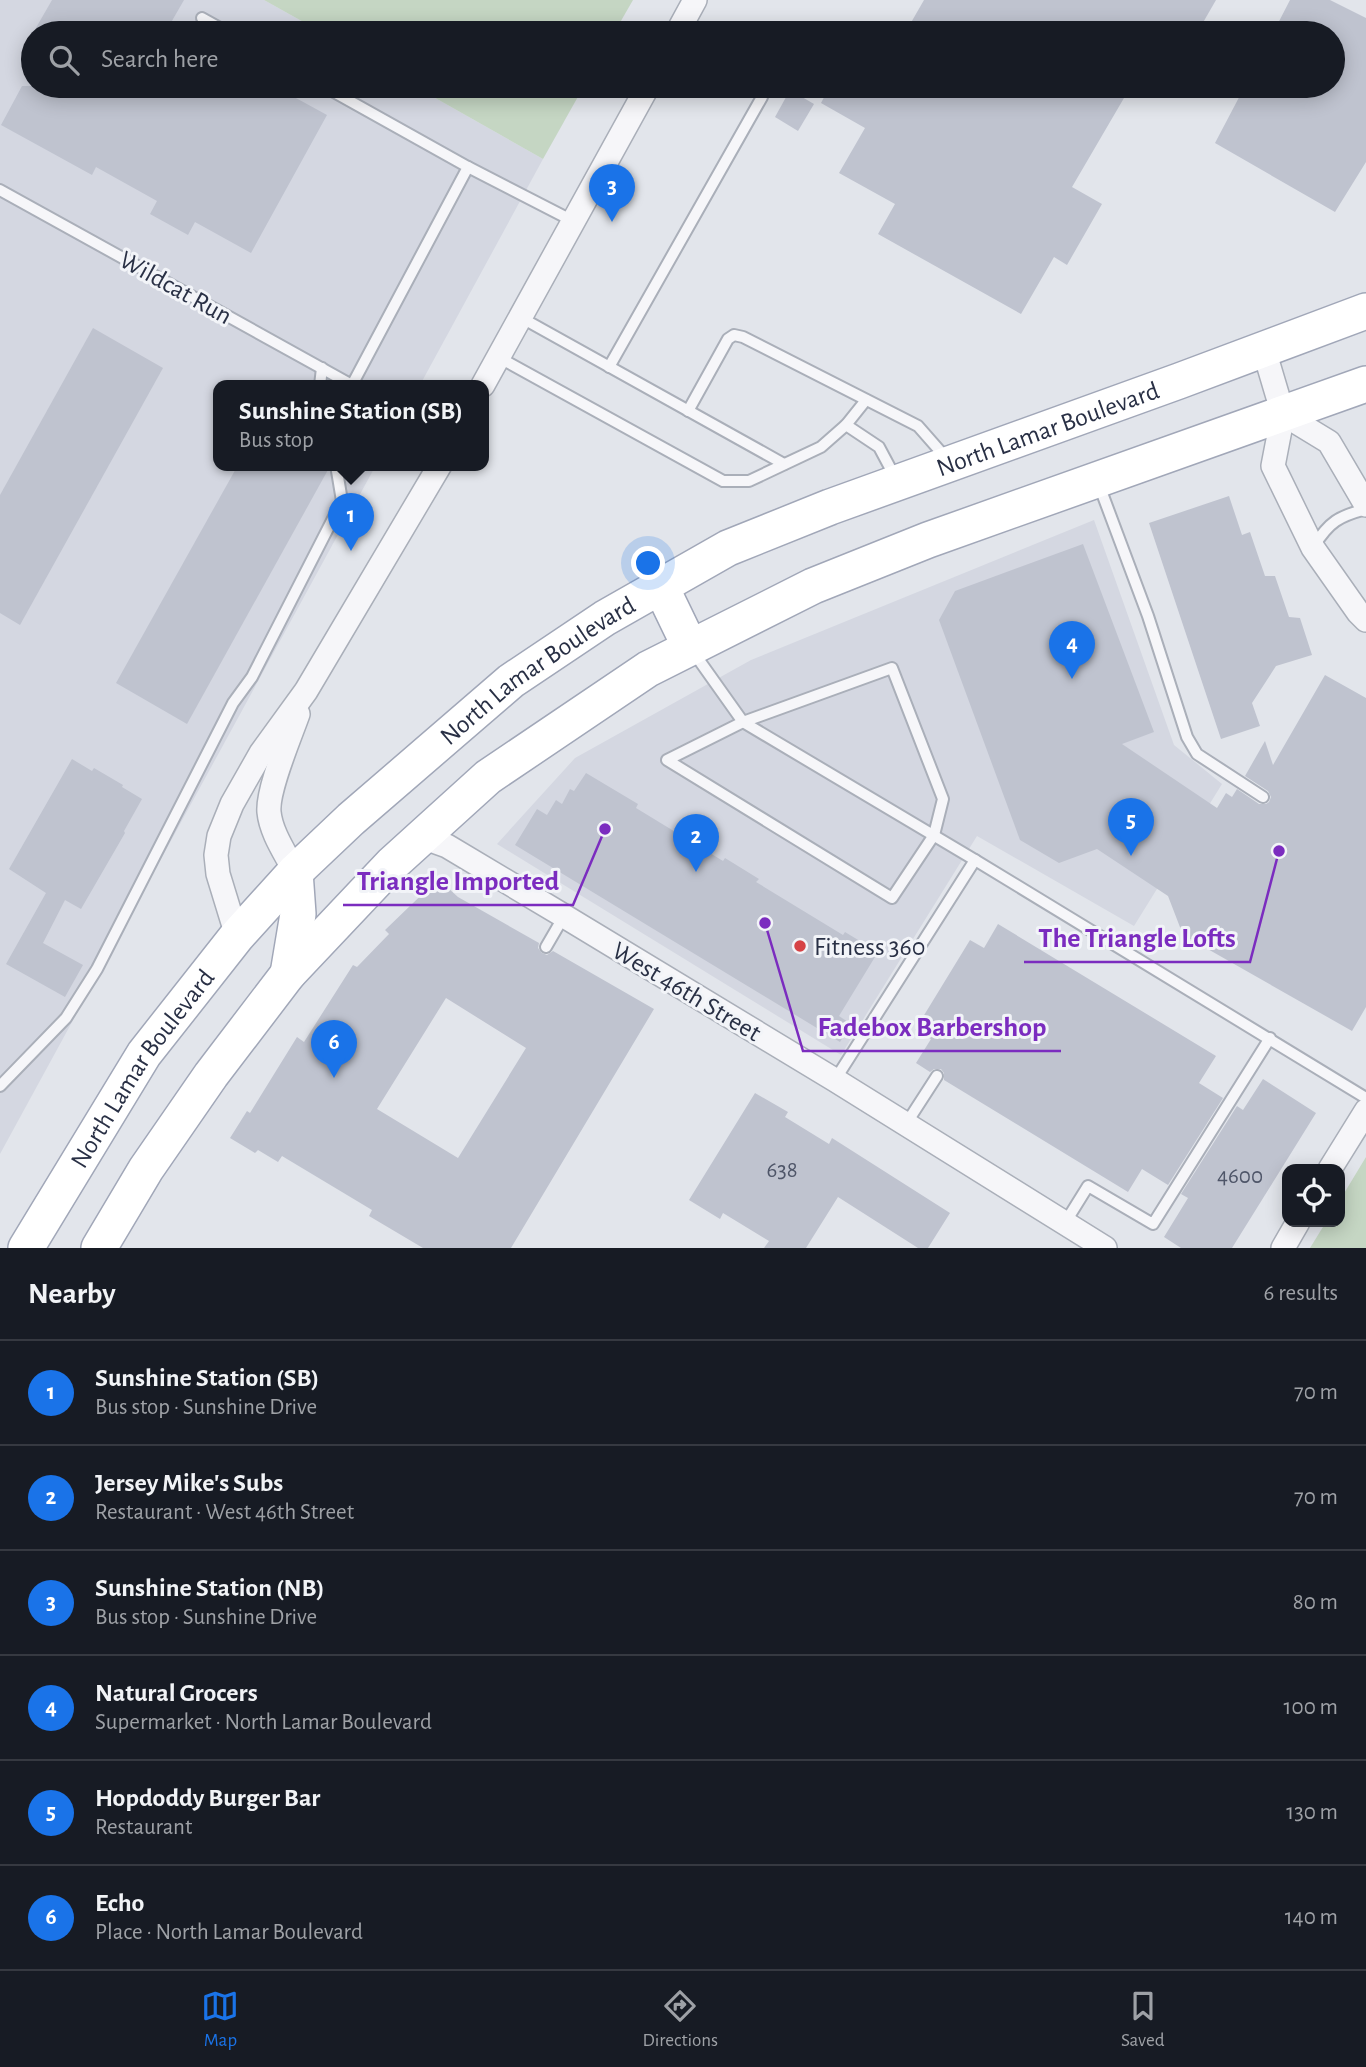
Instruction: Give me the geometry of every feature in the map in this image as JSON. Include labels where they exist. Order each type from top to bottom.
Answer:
[{"type":"main road","name":"North Lamar Boulevard","points":[[26,1248],[144,1054],[237,936],[295,872],[409,768],[511,681],[605,618],[728,548],[830,507],[1366,311]]},
{"type":"main road","points":[[99,1248],[154,1158],[219,1065],[288,974],[392,864],[434,836],[488,777],[648,669],[813,586],[928,540],[1366,384]]},
{"type":"main road","points":[[661,587],[690,647]]},
{"type":"main road","points":[[288,974],[298,914],[295,872]]},
{"type":"street","points":[[684,21],[695,0]]},
{"type":"street","points":[[486,380],[641,98]]},
{"type":"street","points":[[1264,350],[1283,414],[1273,466],[1313,548],[1366,620]]},
{"type":"street","points":[[1283,414],[1329,442],[1366,507]]},
{"type":"street","points":[[237,936],[218,874],[216,855],[219,836],[232,804],[261,752],[306,691],[436,471]]},
{"type":"street","points":[[295,872],[270,815],[270,798],[306,691]]},
{"type":"street","name":"West 46th Street","points":[[434,836],[1105,1248]]},
{"type":"street","points":[[1334,1164],[1366,1111]]},
{"type":"street","points":[[1283,1248],[1295,1227]]},
{"type":"lane","points":[[202,18],[207,21]]},
{"type":"lane","points":[[345,98],[573,221]]},
{"type":"lane","points":[[609,367],[761,98]]},
{"type":"lane","points":[[355,380],[468,166]]},
{"type":"lane","name":"Wildcat Run","points":[[2,195],[343,380]]},
{"type":"lane","points":[[520,317],[784,464]]},
{"type":"lane","points":[[688,411],[728,339],[734,335],[743,337],[918,426],[951,463]]},
{"type":"lane","points":[[498,357],[723,481],[749,481],[821,447],[846,425],[866,400]]},
{"type":"lane","points":[[321,380],[322,369]]},
{"type":"lane","points":[[846,425],[879,447],[898,482]]},
{"type":"lane","points":[[0,1086],[66,1018],[97,969],[233,703],[252,677],[342,501],[337,471]]},
{"type":"lane","points":[[1097,479],[1148,616],[1187,737],[1198,754],[1263,797]]},
{"type":"lane","points":[[1313,548],[1325,528],[1344,515],[1366,507]]},
{"type":"lane","points":[[690,647],[743,722],[1366,1098]]},
{"type":"lane","points":[[892,668],[943,799],[934,835],[892,898],[667,760],[743,722],[892,668]]},
{"type":"lane","points":[[835,1080],[975,860]]},
{"type":"lane","points":[[546,947],[564,916]]},
{"type":"lane","points":[[1065,1223],[1088,1186],[1153,1224],[1270,1038]]},
{"type":"lane","points":[[906,1125],[937,1076]]},
{"type":"shaded area","points":[[0,0],[264,0],[302,21],[21,21],[21,98],[435,98],[543,159],[423,380],[213,380],[213,471],[373,471],[0,1154]]},
{"type":"shaded area","points":[[1094,520],[1174,745],[1222,784],[1134,926],[977,836],[841,1055],[497,844],[575,758],[751,660]]},
{"type":"green space","points":[[264,0],[633,0],[621,21],[302,21]]},
{"type":"green space","points":[[435,98],[577,98],[543,159]]},
{"type":"green space","points":[[1366,1157],[1366,1248],[1310,1248],[1323,1227],[1345,1227],[1345,1192]]},
{"type":"building","points":[[52,0],[184,0],[172,21],[40,21]]},
{"type":"building","points":[[924,0],[1216,0],[1204,21],[912,21]]},
{"type":"building","points":[[1290,0],[1330,0],[1366,18],[1366,162],[1335,212],[1215,143],[1239,98],[1345,98],[1345,21],[1279,21]]},
{"type":"building","points":[[21,88],[21,98],[296,98],[327,115],[251,253],[195,222],[188,235],[150,214],[157,201],[96,167],[92,175],[1,125]]},
{"type":"building","points":[[786,98],[804,98],[814,104],[798,131],[775,117]]},
{"type":"building","points":[[824,98],[1124,98],[1072,187],[1102,204],[1067,265],[1054,257],[1021,314],[878,234],[895,204],[839,173],[865,128],[821,103]]},
{"type":"building","points":[[93,328],[163,368],[20,625],[0,613],[0,495]]},
{"type":"building","points":[[235,471],[327,471],[187,724],[116,683]]},
{"type":"building","points":[[1229,496],[1242,535],[1250,532],[1265,576],[1275,576],[1289,617],[1300,618],[1312,655],[1276,666],[1252,703],[1260,726],[1221,739],[1149,523]]},
{"type":"building","points":[[1083,544],[1154,732],[1122,744],[1217,808],[1226,793],[1232,797],[1237,789],[1259,804],[1269,802],[1271,797],[1268,791],[1245,776],[1265,741],[1273,765],[1325,675],[1366,698],[1366,1007],[1352,1031],[1183,935],[1168,896],[1097,849],[1059,863],[1020,840],[939,620],[955,591]]},
{"type":"building","points":[[72,759],[92,771],[94,768],[142,799],[81,909],[65,900],[43,943],[83,965],[65,997],[6,964],[46,893],[9,869]]},
{"type":"building","points":[[586,773],[638,804],[636,808],[723,861],[725,858],[759,879],[756,882],[843,935],[845,932],[878,952],[839,1016],[851,1024],[840,1042],[515,845],[537,809],[547,815],[556,800],[562,804],[570,789],[574,791]]},
{"type":"building","points":[[438,879],[458,897],[539,943],[538,948],[542,953],[547,955],[553,951],[654,1009],[511,1248],[423,1248],[369,1216],[372,1210],[282,1156],[278,1162],[258,1150],[255,1153],[230,1138],[247,1111],[250,1113],[297,1037],[304,1042],[353,965],[357,967],[389,934],[385,930]],"holes":[[[446,998],[526,1048],[458,1158],[377,1109]]]},
{"type":"building","points":[[998,924],[1216,1056],[1199,1083],[1223,1098],[1168,1185],[1142,1169],[1128,1192],[944,1080],[941,1069],[930,1072],[916,1063],[931,1039],[915,1030],[970,940],[984,948]]},
{"type":"building","points":[[1263,1079],[1316,1113],[1232,1248],[1181,1248],[1164,1237],[1188,1198],[1181,1194],[1237,1106],[1243,1110]]},
{"type":"building","points":[[755,1093],[788,1112],[785,1117],[829,1144],[832,1138],[950,1213],[928,1248],[918,1248],[838,1197],[806,1248],[764,1248],[769,1241],[723,1213],[720,1219],[689,1200]]},
{"type":"place","name":"Sunshine Station (NB)","points":[[612,222]]},
{"type":"place","name":"Sunshine Station (SB)","points":[[351,551]]},
{"type":"place","name":"Natural Grocers","points":[[1072,679]]},
{"type":"place","name":"Triangle Imported","points":[[605,829]]},
{"type":"place","name":"The Triangle Lofts","points":[[1279,851]]},
{"type":"place","name":"Hopdoddy Burger Bar","points":[[1131,856]]},
{"type":"place","name":"Jersey Mike's Subs","points":[[696,872]]},
{"type":"place","name":"Fadebox Barbershop","points":[[765,923]]},
{"type":"place","name":"Fitness 360","points":[[800,946]]},
{"type":"place","name":"Echo","points":[[334,1078]]}]
